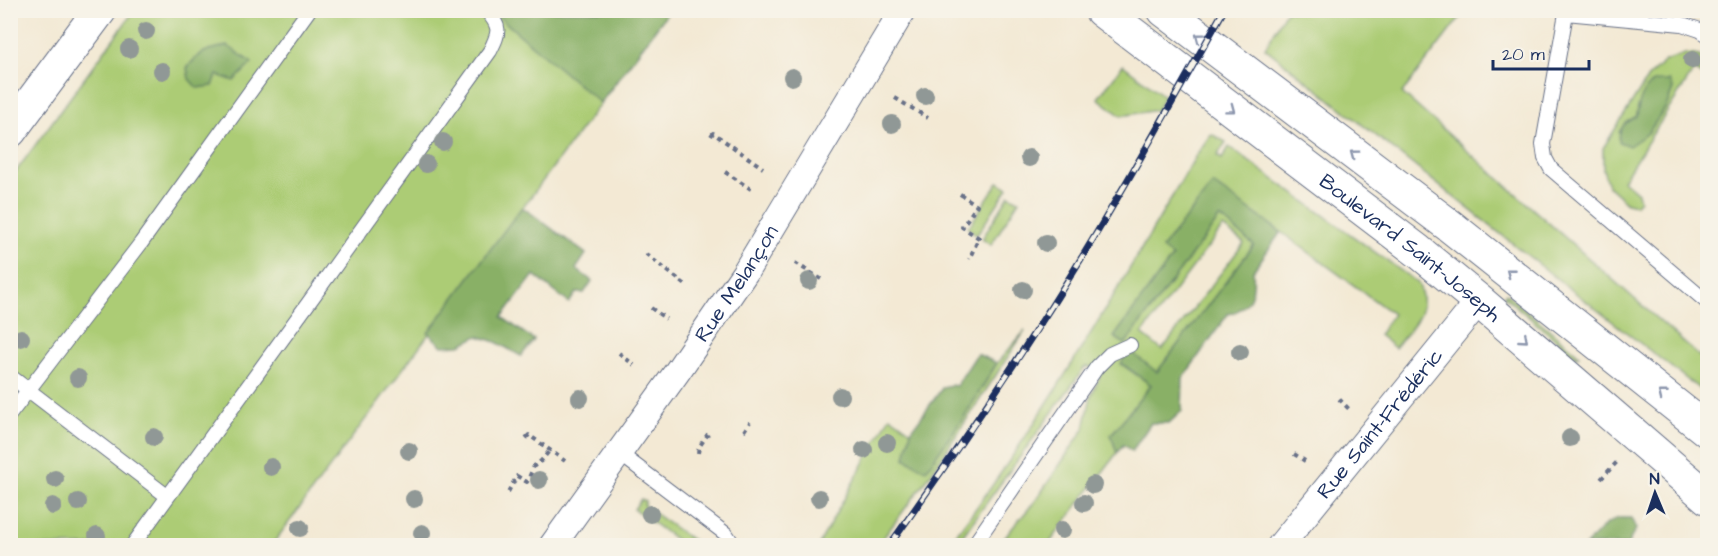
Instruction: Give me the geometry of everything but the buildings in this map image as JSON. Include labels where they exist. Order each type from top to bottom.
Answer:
[{"type":"main road","points":[[10,131],[100,10]]},
{"type":"main road","name":"Boulevard Saint-Joseph","points":[[1101,10],[1418,250],[1707,498]]},
{"type":"main road","name":"Boulevard Saint-Joseph","points":[[1164,10],[1458,232],[1707,430]]},
{"type":"street","name":"Rue Melançon","points":[[552,546],[746,271],[903,10]]},
{"type":"street","name":"Rue Saint-Frédéric","points":[[1280,546],[1479,301]]},
{"type":"lane","points":[[10,414],[141,243],[309,10]]},
{"type":"lane","points":[[132,546],[490,51],[497,37],[498,28],[486,10]]},
{"type":"lane","points":[[1707,35],[1682,24],[1566,12],[1543,144],[1545,158],[1551,169],[1707,303]]},
{"type":"lane","points":[[973,546],[1097,367],[1110,354],[1130,345]]},
{"type":"lane","points":[[10,376],[167,496]]},
{"type":"lane","points":[[619,453],[726,534],[734,546]]},
{"type":"path","points":[[895,98],[928,118]]},
{"type":"path","points":[[711,136],[713,133],[763,168]]},
{"type":"path","points":[[725,172],[751,189]]},
{"type":"path","points":[[960,194],[977,205],[962,227],[979,238],[969,259]]},
{"type":"path","points":[[646,254],[687,286]]},
{"type":"path","points":[[795,263],[821,279]]},
{"type":"path","points":[[651,308],[666,319]]},
{"type":"path","points":[[619,353],[634,364]]},
{"type":"path","points":[[1339,399],[1349,409]]},
{"type":"path","points":[[744,431],[750,422]]},
{"type":"path","points":[[698,453],[699,447],[708,434]]},
{"type":"path","points":[[526,438],[529,435],[565,461]]},
{"type":"path","points":[[508,492],[517,476],[527,482],[534,466],[550,450]]},
{"type":"path","points":[[1294,454],[1305,461]]},
{"type":"path","points":[[1601,478],[1622,456]]},
{"type":"green space","points":[[134,11],[669,11],[272,545],[11,546],[11,178]]},
{"type":"green space","points":[[492,11],[669,11],[600,103]]},
{"type":"green space","points":[[1286,11],[1465,11],[1402,93],[1707,363],[1707,395],[1265,48]]},
{"type":"green space","points":[[228,46],[252,63],[234,81],[217,75],[213,86],[197,88],[189,79],[187,68],[205,52]]},
{"type":"green space","points":[[1685,54],[1699,56],[1707,62],[1707,79],[1694,70],[1623,180],[1638,193],[1640,200],[1635,205],[1627,203],[1608,186],[1603,169],[1603,148],[1649,76],[1665,61]],"holes":[[[1673,89],[1666,107],[1648,133],[1619,132],[1625,123],[1637,116],[1638,105]]]},
{"type":"green space","points":[[1123,65],[1164,96],[1157,110],[1121,116],[1098,98]]},
{"type":"green space","points":[[1669,81],[1673,89],[1666,107],[1648,133],[1629,146],[1619,142],[1621,129],[1637,116],[1640,102],[1647,88],[1654,82]]},
{"type":"green space","points":[[1211,134],[1226,142],[1217,156],[1222,159],[1229,147],[1418,283],[1422,302],[1418,318],[1395,348],[1379,335],[1393,314],[1213,185],[1162,249],[1173,257],[1125,344],[1220,217],[1254,245],[1157,372],[1121,364],[1151,385],[1111,435],[1117,453],[1048,545],[998,545],[1036,500],[1084,429],[1091,396],[1100,376],[1090,367],[1085,367],[956,545],[947,546],[990,489],[1043,409],[1110,302]],"holes":[[[1223,227],[1244,243],[1162,350],[1142,334]]]},
{"type":"green space","points":[[998,182],[1008,188],[977,235],[968,228]]},
{"type":"green space","points":[[1213,184],[1281,232],[1253,271],[1252,293],[1247,304],[1236,312],[1228,314],[1183,378],[1182,411],[1169,423],[1151,423],[1132,451],[1123,445],[1117,453],[1111,435],[1151,385],[1121,363],[1130,351],[1157,372],[1254,245],[1220,217],[1125,344],[1114,337],[1172,257],[1162,248]]},
{"type":"green space","points":[[1009,195],[1019,200],[991,245],[982,239]]},
{"type":"green space","points":[[521,208],[586,254],[576,269],[592,281],[584,293],[576,293],[569,303],[534,275],[502,317],[534,340],[521,356],[496,342],[478,336],[460,345],[442,346],[428,333]]},
{"type":"green space","points":[[1506,293],[1579,355],[1576,357],[1504,296]]},
{"type":"green space","points":[[1025,331],[928,478],[878,545],[818,546],[890,416],[911,431],[905,458],[964,417],[997,363]]},
{"type":"green space","points":[[977,354],[997,363],[964,417],[926,470],[905,458],[911,431],[943,387],[956,386]]},
{"type":"green space","points":[[641,499],[645,501],[644,506],[699,545],[683,545],[634,509]]},
{"type":"green space","points":[[1618,518],[1631,518],[1636,529],[1627,545],[1586,545],[1605,525]]},
{"type":"railway","points":[[889,546],[1045,317],[1110,211],[1224,10]]}]
